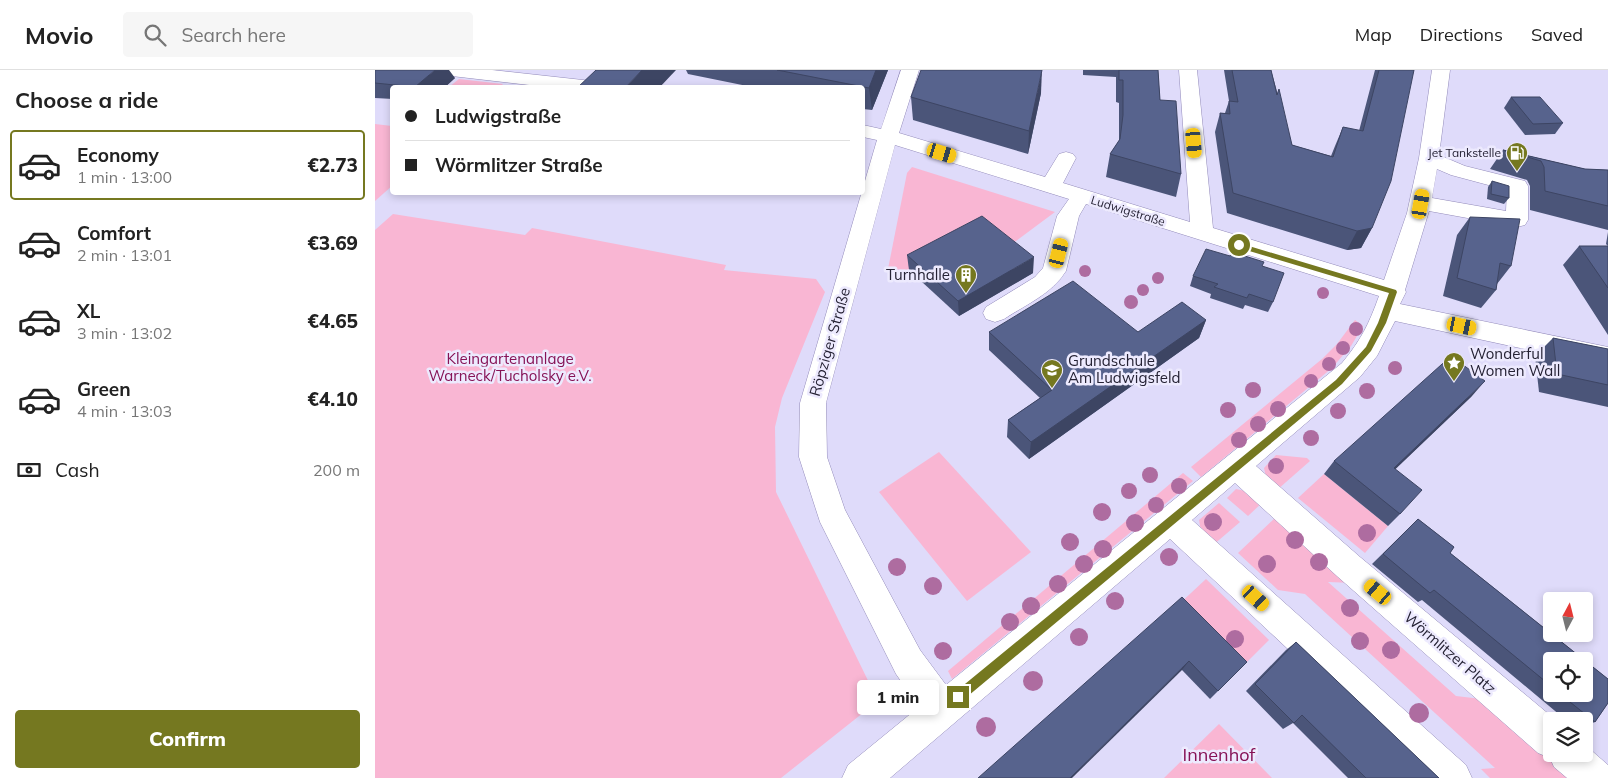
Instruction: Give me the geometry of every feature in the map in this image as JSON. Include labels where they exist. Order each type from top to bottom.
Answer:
[{"type":"street","points":[[443,70],[530,74],[593,85]]},
{"type":"street","name":"Röpziger Straße","points":[[910,70],[888,136],[813,403],[813,457],[831,513],[908,662],[943,710]]},
{"type":"street","points":[[1188,70],[1202,234]]},
{"type":"street","points":[[861,778],[1172,521],[1351,370],[1368,349],[1390,301],[1421,204],[1441,70]]},
{"type":"street","name":"Ludwigstraße","points":[[865,131],[888,136],[1202,234],[1390,301],[1608,356]]},
{"type":"street","points":[[1050,187],[1066,158]]},
{"type":"street","points":[[1421,204],[1517,220],[1518,186],[1457,172],[1429,158]]},
{"type":"street","points":[[995,313],[1043,283],[1054,271],[1068,216],[1081,196]]},
{"type":"street","name":"Wörmlitzer Platz","points":[[1236,466],[1349,567],[1543,733]]},
{"type":"street","points":[[1172,521],[1453,778]]},
{"type":"street","points":[[1576,762],[1595,778]]},
{"type":"green space","points":[[459,79],[503,84],[502,85],[452,85]]},
{"type":"green space","points":[[375,124],[390,126],[390,188],[375,201]]},
{"type":"green space","points":[[912,167],[1055,212],[1004,250],[909,270],[888,269],[907,173]]},
{"type":"green space","name":"Kleingartenanlage Warneck/Tucholsky e.V.","points":[[393,214],[525,235],[532,228],[726,265],[724,270],[816,279],[825,292],[782,398],[775,427],[776,492],[878,701],[781,778],[375,778],[375,230]]},
{"type":"green space","points":[[1355,320],[1363,326],[1351,346],[1332,368],[1201,477],[1191,467],[1322,359],[1337,344]]},
{"type":"green space","points":[[939,452],[1031,552],[967,601],[879,492]]},
{"type":"green space","points":[[1276,455],[1307,458],[1310,461],[1277,490],[1267,482],[1264,468]]},
{"type":"green space","points":[[1183,473],[1193,481],[952,679],[948,671]]},
{"type":"green space","points":[[1324,474],[1388,526],[1365,553],[1298,498]]},
{"type":"green space","points":[[1236,489],[1254,493],[1264,501],[1248,516],[1227,498]]},
{"type":"green space","points":[[1219,503],[1240,522],[1212,546],[1202,537],[1199,520]]},
{"type":"green space","points":[[1277,516],[1354,583],[1328,582],[1456,696],[1490,700],[1543,746],[1543,762],[1562,762],[1580,778],[1490,778],[1481,769],[1495,768],[1305,594],[1278,590],[1238,553]]},
{"type":"green space","points":[[1206,579],[1269,640],[1239,670],[1176,607]]},
{"type":"green space","name":"Innenhof","points":[[1219,724],[1272,778],[1164,778]]},
{"type":"building","points":[[375,70],[435,70],[417,85],[375,83]]},
{"type":"building","points":[[596,70],[642,70],[628,85],[580,85]]},
{"type":"building","points":[[777,70],[876,70],[869,88],[865,87],[865,85],[854,85]]},
{"type":"building","points":[[921,70],[1042,70],[1029,131],[911,97]]},
{"type":"building","points":[[1119,70],[1158,70],[1160,100],[1176,101],[1181,174],[1110,154],[1120,139],[1123,115],[1123,80],[1119,80]]},
{"type":"building","points":[[1232,70],[1271,70],[1277,95],[1279,89],[1292,145],[1333,157],[1343,127],[1363,131],[1379,70],[1414,70],[1391,181],[1372,228],[1357,231],[1233,193],[1220,113],[1230,114],[1229,101],[1238,102]]},
{"type":"building","points":[[1511,97],[1540,97],[1563,123],[1533,124]]},
{"type":"building","points":[[1503,150],[1585,169],[1608,170],[1608,206],[1545,191],[1544,167],[1541,161]]},
{"type":"building","points":[[1492,181],[1509,186],[1509,198],[1491,194]]},
{"type":"building","name":"Turnhalle","points":[[982,216],[1034,257],[958,301],[907,255]]},
{"type":"building","points":[[1470,217],[1520,219],[1511,266],[1500,263],[1496,290],[1457,278]]},
{"type":"building","points":[[1579,246],[1608,246],[1608,288]]},
{"type":"building","points":[[1206,249],[1230,256],[1232,252],[1264,262],[1262,266],[1284,273],[1273,302],[1249,294],[1247,298],[1214,287],[1218,284],[1193,276]]},
{"type":"building","points":[[1073,281],[1138,332],[1182,302],[1206,320],[1031,442],[1008,420],[1052,390],[989,332]]},
{"type":"building","points":[[1553,338],[1608,349],[1608,385],[1557,374]]},
{"type":"building","points":[[1451,356],[1485,381],[1394,468],[1422,490],[1400,514],[1334,461]]},
{"type":"building","points":[[1418,519],[1454,547],[1450,553],[1543,627],[1543,642],[1562,642],[1574,652],[1543,652],[1543,679],[1434,590],[1430,593],[1383,554]]},
{"type":"building","points":[[1182,597],[1247,662],[1218,691],[1189,661],[1070,778],[978,778]]},
{"type":"building","points":[[1296,642],[1439,778],[1366,778],[1302,715],[1294,723],[1255,684]]},
{"type":"building","points":[[1593,667],[1608,679],[1608,703],[1595,722],[1593,720],[1593,712],[1582,712],[1570,702],[1593,702]]},
{"type":"place","name":"Jet Tankstelle","points":[[1517,172]]},
{"type":"place","name":"Turnhalle","points":[[966,294]]},
{"type":"place","name":"Wonderful Women Wall","points":[[1454,382]]},
{"type":"place","name":"Grundschule Am Ludwigsfeld","points":[[1052,389]]},
{"type":"route","points":[[958,697],[1339,382],[1368,349],[1382,323],[1393,292],[1239,245]]}]
